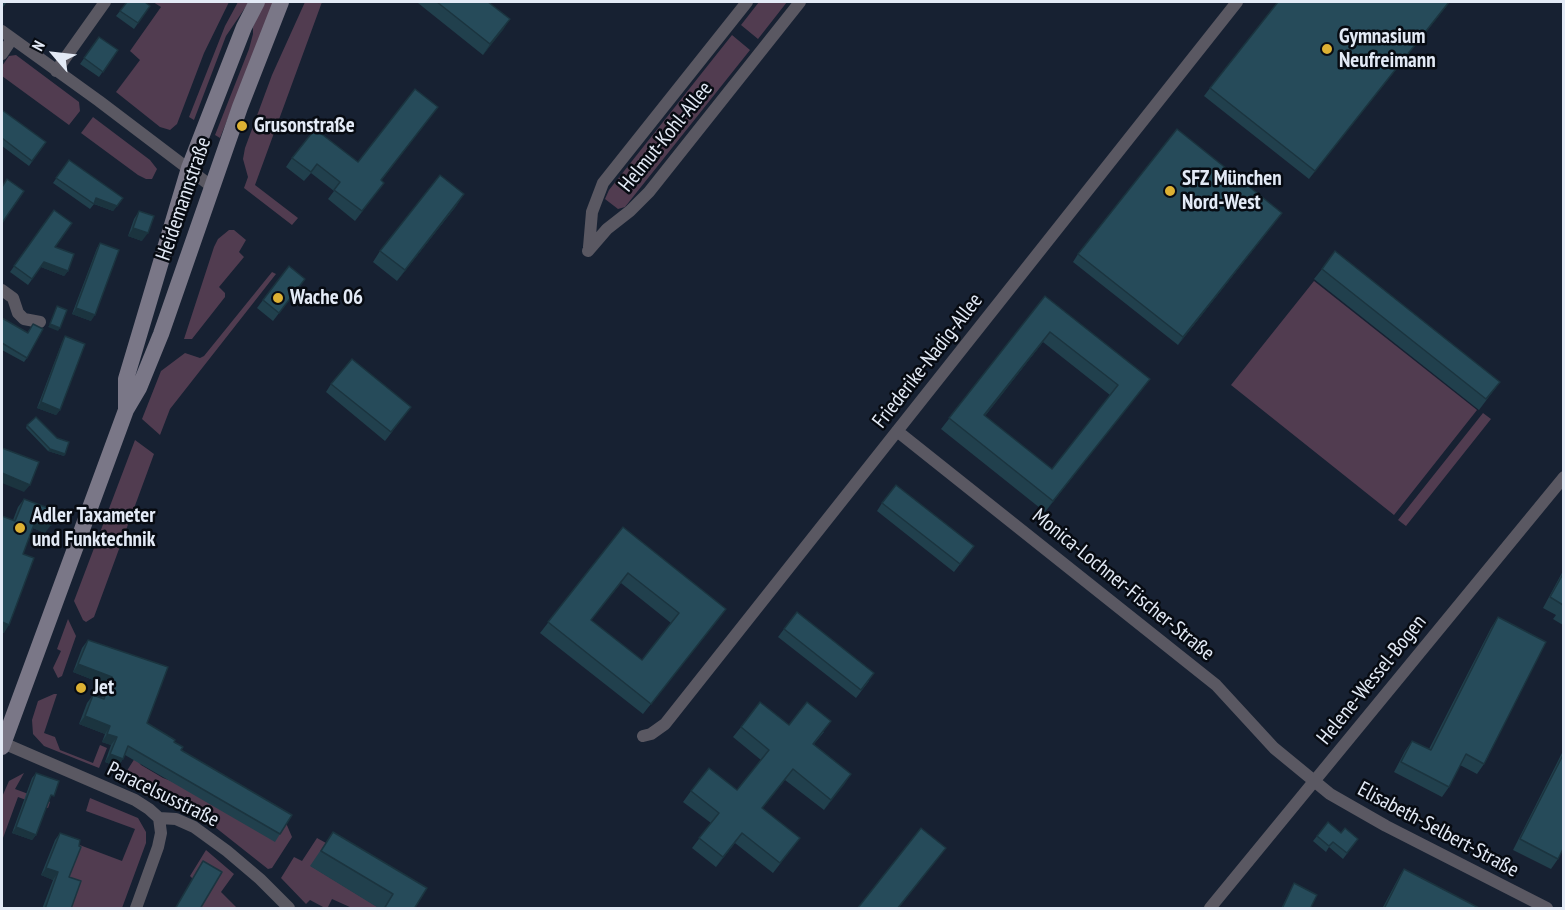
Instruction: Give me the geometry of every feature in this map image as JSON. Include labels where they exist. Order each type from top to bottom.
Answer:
[{"type":"main road","name":"Heidemannstraße","points":[[126,410],[126,379],[189,168],[244,27],[257,2]]},
{"type":"main road","name":"Heidemannstraße","points":[[2,745],[126,410],[139,388],[161,334],[240,107],[281,2]]},
{"type":"street","points":[[56,71],[105,2]]},
{"type":"street","name":"Helmut-Kohl-Allee","points":[[747,2],[603,183],[594,204],[591,243],[588,251],[607,230],[649,192],[800,2]]},
{"type":"street","name":"Friederike-Nadig-Allee","points":[[643,736],[658,730],[665,724],[1237,2]]},
{"type":"street","points":[[2,31],[212,186]]},
{"type":"street","points":[[2,54],[12,39]]},
{"type":"street","points":[[2,290],[13,298],[18,313],[24,320],[40,322]]},
{"type":"street","name":"Monica-Lochner-Fischer-Straße","points":[[897,431],[1216,685],[1274,748],[1314,782]]},
{"type":"street","name":"Helene-Wessel-Bogen","points":[[1210,909],[1563,477]]},
{"type":"street","name":"Paracelsusstraße","points":[[2,745],[135,800],[159,819],[176,819],[194,828],[247,868],[289,909]]},
{"type":"street","name":"Elisabeth-Selbert-Straße","points":[[1314,782],[1345,804],[1547,909]]},
{"type":"street","points":[[136,909],[158,847],[161,832],[159,819]]},
{"type":"shaded area","points":[[153,2],[229,2],[204,53],[177,124],[170,130],[160,127],[116,92],[140,60],[130,51],[161,7]]},
{"type":"shaded area","points":[[238,2],[249,2],[226,36],[194,120],[189,117],[225,26]]},
{"type":"shaded area","points":[[264,2],[274,2],[220,138],[215,135],[249,49],[253,27]]},
{"type":"shaded area","points":[[305,2],[322,2],[255,185],[298,218],[292,225],[244,188],[248,177],[243,159],[272,75]]},
{"type":"shaded area","points":[[759,2],[787,2],[758,39],[741,25]]},
{"type":"shaded area","points":[[732,35],[750,50],[625,207],[618,209],[605,199],[609,190]]},
{"type":"shaded area","points":[[16,55],[79,102],[80,111],[69,125],[2,76],[2,66],[9,56]]},
{"type":"shaded area","points":[[93,117],[150,160],[157,169],[152,179],[138,175],[81,133]]},
{"type":"shaded area","points":[[229,230],[234,230],[246,240],[239,252],[244,257],[219,287],[225,293],[225,297],[192,339],[184,339],[214,247],[218,239]]},
{"type":"shaded area","points":[[272,272],[276,274],[170,409],[160,435],[142,419],[161,371],[185,353],[200,358],[204,356]]},
{"type":"shaded area","points":[[1314,281],[1477,410],[1394,515],[1231,385]]},
{"type":"shaded area","points":[[1483,413],[1491,419],[1406,526],[1398,520]]},
{"type":"shaded area","points":[[135,440],[154,454],[94,617],[86,622],[74,601]]},
{"type":"shaded area","points":[[68,619],[76,636],[62,676],[58,678],[53,668],[61,651],[57,649]]},
{"type":"shaded area","points":[[57,694],[44,733],[55,737],[60,750],[93,763],[100,745],[107,748],[99,768],[44,746],[33,734],[32,720],[38,701]]},
{"type":"shaded area","points":[[135,758],[141,765],[163,778],[286,823],[292,837],[272,868],[268,869],[201,816],[123,777]]},
{"type":"shaded area","points":[[24,773],[15,789],[50,802],[48,808],[18,797],[3,838],[2,797],[9,781]]},
{"type":"shaded area","points":[[90,798],[138,818],[146,832],[146,843],[122,908],[69,908],[64,884],[69,841],[122,861],[135,829],[86,811]]},
{"type":"shaded area","points":[[317,838],[335,848],[311,866],[377,908],[352,908],[332,899],[325,908],[310,900],[306,904],[281,878],[294,857],[302,861]]},
{"type":"shaded area","points":[[206,850],[234,874],[221,892],[237,908],[200,908],[190,876]]},
{"type":"building","points":[[127,2],[145,2],[150,6],[138,23],[120,11]]},
{"type":"building","points":[[437,2],[488,2],[510,19],[490,44]]},
{"type":"building","name":"Gymnasium Neufreimann","points":[[1278,2],[1449,2],[1315,171],[1210,88]]},
{"type":"building","points":[[99,37],[118,50],[103,72],[84,58]]},
{"type":"building","points":[[415,89],[438,107],[381,180],[384,183],[362,211],[334,190],[340,182],[317,164],[311,172],[292,158],[315,129],[358,162]]},
{"type":"building","points":[[2,110],[46,142],[32,161],[2,138]]},
{"type":"building","points":[[1177,129],[1282,213],[1183,337],[1078,254]]},
{"type":"building","points":[[69,160],[123,198],[117,206],[96,198],[94,204],[56,178]]},
{"type":"building","points":[[440,175],[464,194],[405,270],[380,251]]},
{"type":"building","points":[[7,179],[24,191],[2,223],[2,187]]},
{"type":"building","points":[[54,210],[72,223],[55,247],[74,254],[68,271],[44,262],[32,279],[14,266]]},
{"type":"building","points":[[139,211],[154,216],[148,233],[133,228]]},
{"type":"building","points":[[100,243],[119,250],[95,315],[76,308]]},
{"type":"building","points":[[1335,251],[1500,382],[1486,399],[1322,269]]},
{"type":"building","name":"Wache 06","points":[[289,266],[305,279],[279,313],[263,300]]},
{"type":"building","points":[[1045,296],[1150,379],[1053,501],[949,418]],"holes":[[[1050,332],[1118,385],[1052,469],[984,415]]]},
{"type":"building","points":[[57,306],[67,310],[60,328],[50,324]]},
{"type":"building","points":[[2,318],[28,333],[33,324],[43,329],[27,358],[2,343]]},
{"type":"building","points":[[65,336],[85,344],[60,410],[41,402]]},
{"type":"building","points":[[352,359],[411,407],[391,432],[331,384]]},
{"type":"building","points":[[36,417],[57,438],[69,442],[65,454],[50,449],[27,425]]},
{"type":"building","points":[[2,448],[39,462],[30,485],[2,473]]},
{"type":"building","points":[[896,485],[974,546],[960,564],[882,503]]},
{"type":"building","points":[[24,499],[56,511],[51,525],[36,519],[23,554],[34,558],[9,625],[2,622],[2,516],[15,521]]},
{"type":"building","points":[[623,527],[726,609],[651,704],[548,622]],"holes":[[[628,573],[679,613],[642,660],[591,620]]]},
{"type":"building","points":[[1563,574],[1563,605],[1550,597]]},
{"type":"building","points":[[797,612],[874,673],[861,690],[784,629]]},
{"type":"building","points":[[1498,617],[1546,642],[1484,764],[1466,754],[1449,787],[1401,762],[1412,741],[1431,750]]},
{"type":"building","points":[[88,640],[168,667],[147,723],[175,740],[174,742],[183,747],[181,750],[292,815],[280,834],[128,746],[123,759],[110,754],[117,737],[107,734],[110,726],[85,716],[93,695],[104,699],[112,677],[78,664]]},
{"type":"building","points":[[760,702],[789,725],[807,702],[831,721],[813,744],[851,774],[831,800],[793,769],[762,808],[800,838],[780,863],[742,833],[723,857],[699,838],[719,813],[691,791],[709,768],[737,790],[769,750],[741,727]]},
{"type":"building","points":[[1563,755],[1563,849],[1558,859],[1520,839]]},
{"type":"building","points":[[36,773],[59,781],[54,796],[51,795],[36,835],[16,827]]},
{"type":"building","points":[[1328,822],[1341,833],[1345,828],[1358,839],[1347,853],[1333,842],[1329,846],[1317,836]]},
{"type":"building","points":[[921,828],[946,848],[897,909],[857,909]]},
{"type":"building","points":[[333,832],[427,888],[414,909],[384,909],[393,894],[321,851]]},
{"type":"building","points":[[60,833],[80,840],[79,846],[81,847],[69,877],[81,881],[71,909],[45,909],[58,872],[46,868]]},
{"type":"building","points":[[203,861],[222,872],[200,909],[175,909]]},
{"type":"building","points":[[1404,869],[1481,909],[1384,909]]},
{"type":"building","points":[[1294,883],[1317,895],[1310,909],[1282,909]]},
{"type":"place","name":"Gymnasium Neufreimann","points":[[1327,49]]},
{"type":"place","name":"Grusonstraße","points":[[242,126]]},
{"type":"place","name":"SFZ München Nord-West","points":[[1170,191]]},
{"type":"place","name":"Wache 06","points":[[278,298]]},
{"type":"place","name":"Adler Taxameter und Funktechnik","points":[[20,528]]},
{"type":"place","name":"Jet","points":[[81,688]]}]
